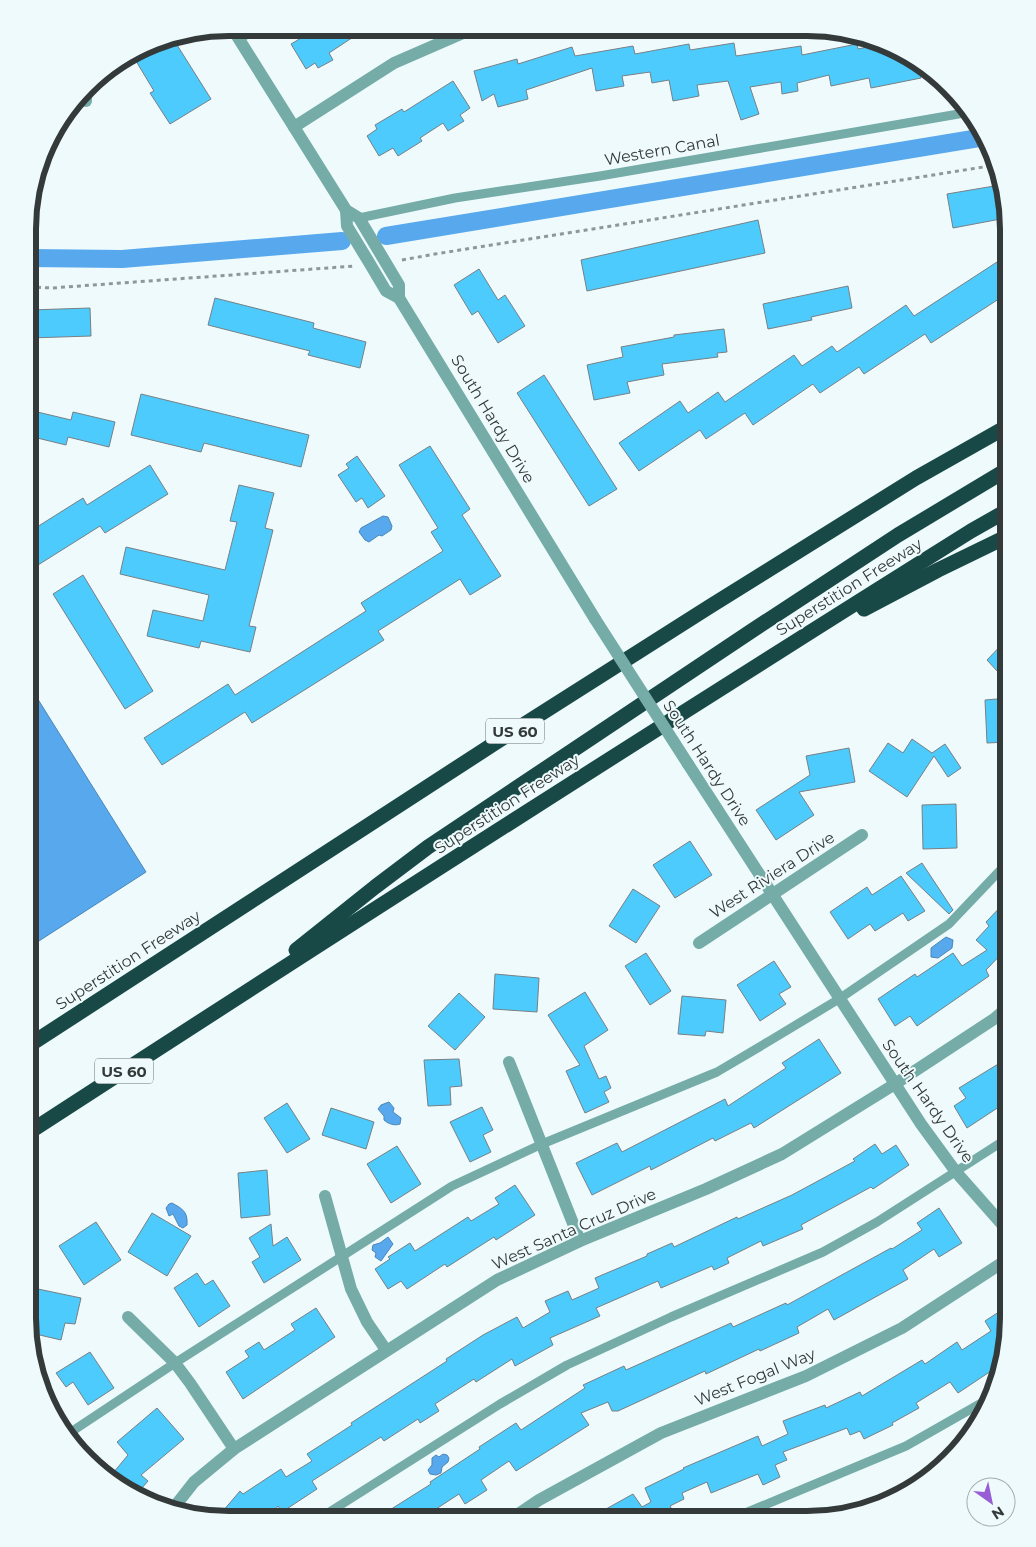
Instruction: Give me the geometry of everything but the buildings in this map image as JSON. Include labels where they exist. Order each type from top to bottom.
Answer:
[{"type":"highway","name":"Superstition Freeway","points":[[36,1041],[693,618],[916,478],[1000,431]]},
{"type":"highway","points":[[219,1008],[428,847],[769,619],[898,535],[1000,474]]},
{"type":"highway","name":"Superstition Freeway","points":[[36,1128],[219,1008],[754,667],[1000,515]]},
{"type":"highway","points":[[754,667],[1000,540]]},
{"type":"street","name":"South Hardy Drive","points":[[237,36],[346,210],[359,218],[399,285],[399,298]]},
{"type":"street","points":[[294,127],[394,63],[456,36]]},
{"type":"street","name":"South Hardy Drive","points":[[346,210],[347,226],[363,262],[386,291],[399,298],[595,620],[894,1084],[936,1146],[1000,1222]]},
{"type":"street","name":"West Riviera Drive","points":[[700,943],[862,835]]},
{"type":"street","name":"West Santa Cruz Drive","points":[[177,1504],[194,1482],[234,1449],[498,1280],[580,1241],[782,1154],[894,1084],[1000,1014]]},
{"type":"street","points":[[509,1062],[580,1241]]},
{"type":"street","points":[[325,1196],[351,1289],[367,1322],[386,1350]]},
{"type":"street","name":"West Fogal Way","points":[[523,1511],[661,1433],[806,1376],[902,1328],[1000,1264]]},
{"type":"street","points":[[128,1317],[174,1363],[190,1383],[234,1449]]},
{"type":"lane","points":[[239,39],[244,36]]},
{"type":"lane","name":"Western Canal","points":[[359,218],[455,198],[600,176],[961,114]]},
{"type":"lane","points":[[74,1432],[174,1363],[452,1186],[542,1144],[717,1072],[839,998],[949,924],[1000,870]]},
{"type":"lane","points":[[331,1511],[500,1404],[567,1365],[671,1317],[823,1252],[877,1222],[1000,1143]]},
{"type":"lane","points":[[750,1511],[906,1446],[980,1403]]},
{"type":"path","points":[[398,261],[990,166]]},
{"type":"path","points":[[36,288],[363,262]]},
{"type":"water","points":[[383,516],[388,517],[392,526],[391,530],[369,542],[365,540],[359,532],[361,528]]},
{"type":"water","points":[[36,696],[146,872],[36,943]]},
{"type":"water","points":[[946,937],[953,940],[952,948],[938,958],[931,957],[931,948]]},
{"type":"water","points":[[389,1102],[394,1108],[393,1112],[401,1118],[400,1124],[390,1124],[384,1120],[384,1116],[378,1109],[381,1105]]},
{"type":"water","points":[[172,1203],[186,1214],[187,1225],[183,1228],[179,1226],[173,1214],[169,1216],[166,1208]]},
{"type":"water","points":[[388,1237],[393,1244],[381,1261],[375,1257],[376,1253],[372,1250],[373,1245],[380,1243]]},
{"type":"water","points":[[443,1454],[449,1458],[448,1462],[442,1467],[441,1473],[436,1475],[430,1474],[428,1470],[432,1465],[432,1458]]},
{"type":"waterway","points":[[386,236],[977,138]]},
{"type":"waterway","points":[[36,258],[122,259],[342,241]]}]
